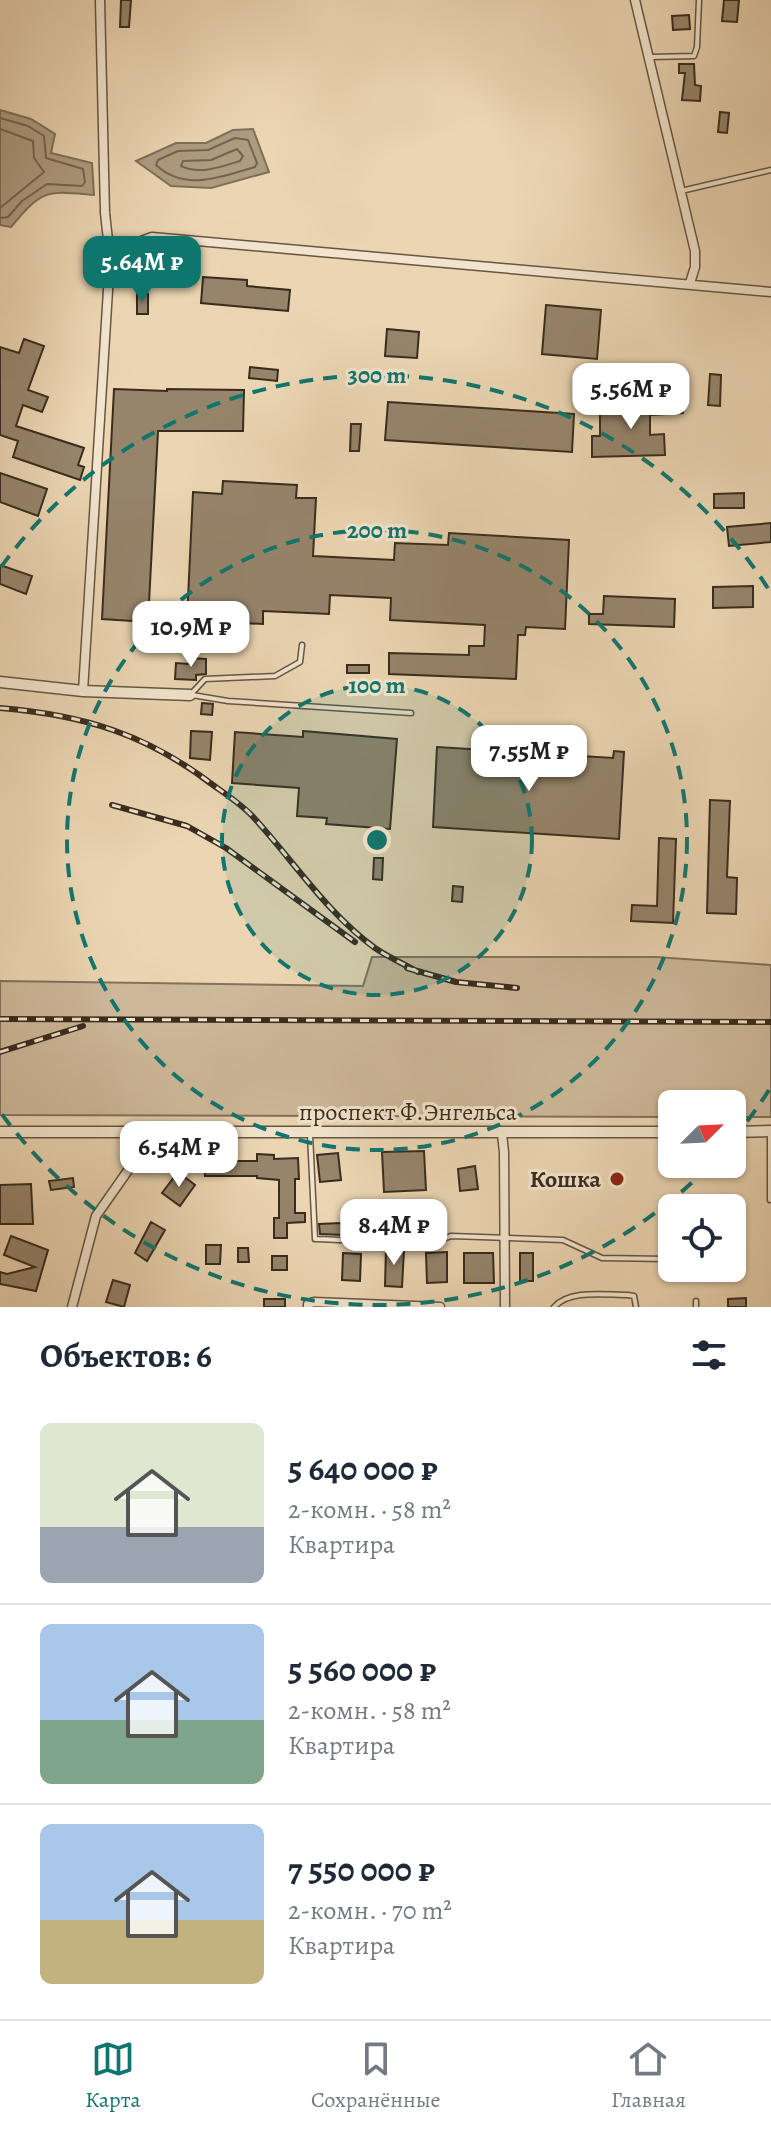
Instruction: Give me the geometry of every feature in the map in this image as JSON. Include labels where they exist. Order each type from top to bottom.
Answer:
[{"type":"street","points":[[83,691],[110,258],[104,198],[100,0]]},
{"type":"street","points":[[635,0],[695,251],[695,267],[690,283]]},
{"type":"street","points":[[110,258],[128,246],[152,237],[771,292]]},
{"type":"street","points":[[0,682],[83,691],[190,695]]},
{"type":"street","points":[[72,1307],[96,1216],[129,1169],[167,1130]]},
{"type":"street","points":[[746,1132],[770,1131]]},
{"type":"street","name":"проспект Ф.Энгельса","points":[[0,1132],[658,1132]]},
{"type":"street","points":[[502,1134],[505,1307]]},
{"type":"street","points":[[308,1307],[314,1302],[440,1307]]},
{"type":"lane","points":[[651,57],[694,56],[699,0]]},
{"type":"lane","points":[[681,191],[771,170]]},
{"type":"lane","points":[[190,695],[205,679],[275,676],[300,662],[302,645]]},
{"type":"lane","points":[[190,695],[228,701],[411,713]]},
{"type":"lane","points":[[770,1131],[770,1200]]},
{"type":"lane","points":[[310,1132],[315,1239],[417,1243],[438,1242],[451,1236],[563,1240],[602,1258],[658,1259]]},
{"type":"lane","points":[[554,1307],[573,1296],[631,1295],[636,1307]]},
{"type":"shaded area","points":[[372,957],[656,957],[771,965],[771,1117],[746,1117],[746,1090],[658,1090],[658,1117],[0,1115],[0,981],[363,986]]},
{"type":"water","points":[[0,110],[31,119],[55,134],[51,153],[92,163],[94,195],[47,195],[31,205],[11,227],[0,225]]},
{"type":"water","points":[[253,129],[269,172],[211,188],[171,186],[136,161],[176,143],[206,143],[233,130]]},
{"type":"building","points":[[121,0],[131,0],[129,27],[120,27]]},
{"type":"building","points":[[724,0],[739,0],[737,22],[722,21]]},
{"type":"building","points":[[689,15],[690,29],[673,30],[672,16]]},
{"type":"building","points":[[679,64],[694,64],[695,85],[701,86],[700,101],[682,100],[685,73],[679,73]]},
{"type":"building","points":[[720,112],[729,113],[727,133],[718,132]]},
{"type":"building","points":[[203,277],[247,280],[247,286],[290,290],[288,311],[201,303]]},
{"type":"building","points":[[137,293],[148,294],[148,314],[137,314]]},
{"type":"building","points":[[546,305],[601,310],[597,359],[542,354]]},
{"type":"building","points":[[387,329],[419,332],[417,358],[385,356]]},
{"type":"building","points":[[24,339],[44,346],[28,390],[48,397],[42,412],[23,405],[16,426],[84,448],[78,465],[84,467],[80,480],[13,457],[18,441],[0,435],[0,347],[19,353]]},
{"type":"building","points":[[616,366],[636,366],[635,384],[616,383]]},
{"type":"building","points":[[250,367],[278,370],[277,381],[249,378]]},
{"type":"building","points":[[710,374],[721,375],[720,406],[708,405]]},
{"type":"building","points":[[114,389],[244,390],[243,431],[158,431],[148,622],[102,619]]},
{"type":"building","points":[[388,402],[574,414],[572,452],[385,440]]},
{"type":"building","points":[[683,403],[683,413],[650,415],[650,435],[664,434],[665,455],[592,457],[592,436],[600,436],[600,407]]},
{"type":"building","points":[[351,424],[361,424],[359,451],[350,451]]},
{"type":"building","points":[[0,473],[47,489],[38,516],[0,502]]},
{"type":"building","points":[[223,481],[297,485],[296,498],[316,498],[313,556],[394,560],[395,543],[448,545],[449,533],[569,540],[565,629],[526,627],[525,635],[518,635],[516,679],[389,674],[389,653],[469,655],[469,646],[484,646],[485,625],[390,620],[391,598],[330,595],[329,614],[263,611],[263,624],[187,620],[193,492],[222,494]]},
{"type":"building","points":[[744,493],[744,508],[714,508],[714,494]]},
{"type":"building","points":[[771,523],[771,542],[729,546],[727,527]]},
{"type":"building","points":[[0,565],[32,576],[26,594],[0,584]]},
{"type":"building","points":[[753,586],[753,607],[713,608],[713,587]]},
{"type":"building","points":[[604,596],[675,599],[674,627],[589,624],[589,614],[603,614]]},
{"type":"building","points":[[190,658],[206,659],[206,674],[196,675],[196,680],[175,679],[176,663],[190,664]]},
{"type":"building","points":[[347,665],[369,665],[369,673],[347,673]]},
{"type":"building","points":[[202,703],[213,704],[212,715],[201,714]]},
{"type":"building","points":[[191,731],[212,732],[210,760],[190,758]]},
{"type":"building","points":[[303,731],[397,739],[390,829],[326,824],[327,818],[297,816],[299,788],[232,783],[235,732],[303,737]]},
{"type":"building","points":[[437,747],[613,758],[614,751],[624,752],[619,839],[433,827]]},
{"type":"building","points":[[710,800],[730,801],[727,877],[737,878],[736,914],[707,913]]},
{"type":"building","points":[[659,838],[676,839],[673,923],[631,921],[632,905],[657,906]]},
{"type":"building","points":[[374,858],[383,858],[382,880],[373,879]]},
{"type":"building","points":[[453,886],[463,887],[462,902],[452,901]]},
{"type":"building","points":[[424,1151],[426,1190],[384,1192],[382,1152]]},
{"type":"building","points":[[338,1153],[341,1180],[320,1182],[317,1155]]},
{"type":"building","points":[[257,1154],[274,1155],[274,1159],[298,1158],[295,1213],[305,1213],[305,1222],[287,1223],[287,1238],[274,1238],[274,1218],[279,1218],[279,1180],[257,1176],[205,1176],[205,1158],[257,1161]]},
{"type":"building","points":[[475,1166],[478,1189],[460,1191],[458,1169]]},
{"type":"building","points":[[178,1172],[195,1185],[180,1206],[162,1193]]},
{"type":"building","points":[[73,1178],[74,1187],[51,1190],[49,1181]]},
{"type":"building","points":[[31,1184],[33,1224],[0,1224],[0,1185]]},
{"type":"building","points":[[151,1222],[165,1230],[147,1261],[135,1253]]},
{"type":"building","points":[[341,1223],[342,1235],[320,1234],[319,1224]]},
{"type":"building","points":[[11,1236],[48,1250],[36,1291],[0,1284],[0,1272],[7,1274],[35,1267],[4,1255]]},
{"type":"building","points":[[206,1245],[221,1245],[220,1264],[206,1264]]},
{"type":"building","points":[[238,1248],[248,1248],[249,1262],[238,1262]]},
{"type":"building","points":[[386,1248],[404,1249],[402,1287],[385,1286]]},
{"type":"building","points":[[447,1252],[447,1282],[427,1283],[426,1253]]},
{"type":"building","points":[[343,1253],[361,1254],[360,1281],[342,1280]]},
{"type":"building","points":[[464,1253],[493,1253],[494,1283],[464,1283]]},
{"type":"building","points":[[520,1253],[533,1253],[533,1281],[520,1281]]},
{"type":"building","points":[[272,1256],[287,1256],[287,1270],[272,1270]]},
{"type":"building","points":[[113,1280],[130,1285],[124,1307],[106,1302]]},
{"type":"building","points":[[746,1298],[746,1307],[728,1307],[728,1299]]},
{"type":"building","points":[[264,1299],[285,1299],[285,1307],[264,1307]]},
{"type":"railway","points":[[0,708],[59,716],[113,730],[188,767],[251,814],[326,903],[358,934],[380,951],[418,972]]},
{"type":"railway","points":[[112,805],[187,826],[226,848],[355,942]]},
{"type":"railway","points":[[407,968],[456,982],[517,988]]},
{"type":"railway","points":[[0,1019],[771,1022]]},
{"type":"railway","points":[[0,1052],[83,1026]]},
{"type":"place","name":"Кошка","points":[[617,1179]]}]
